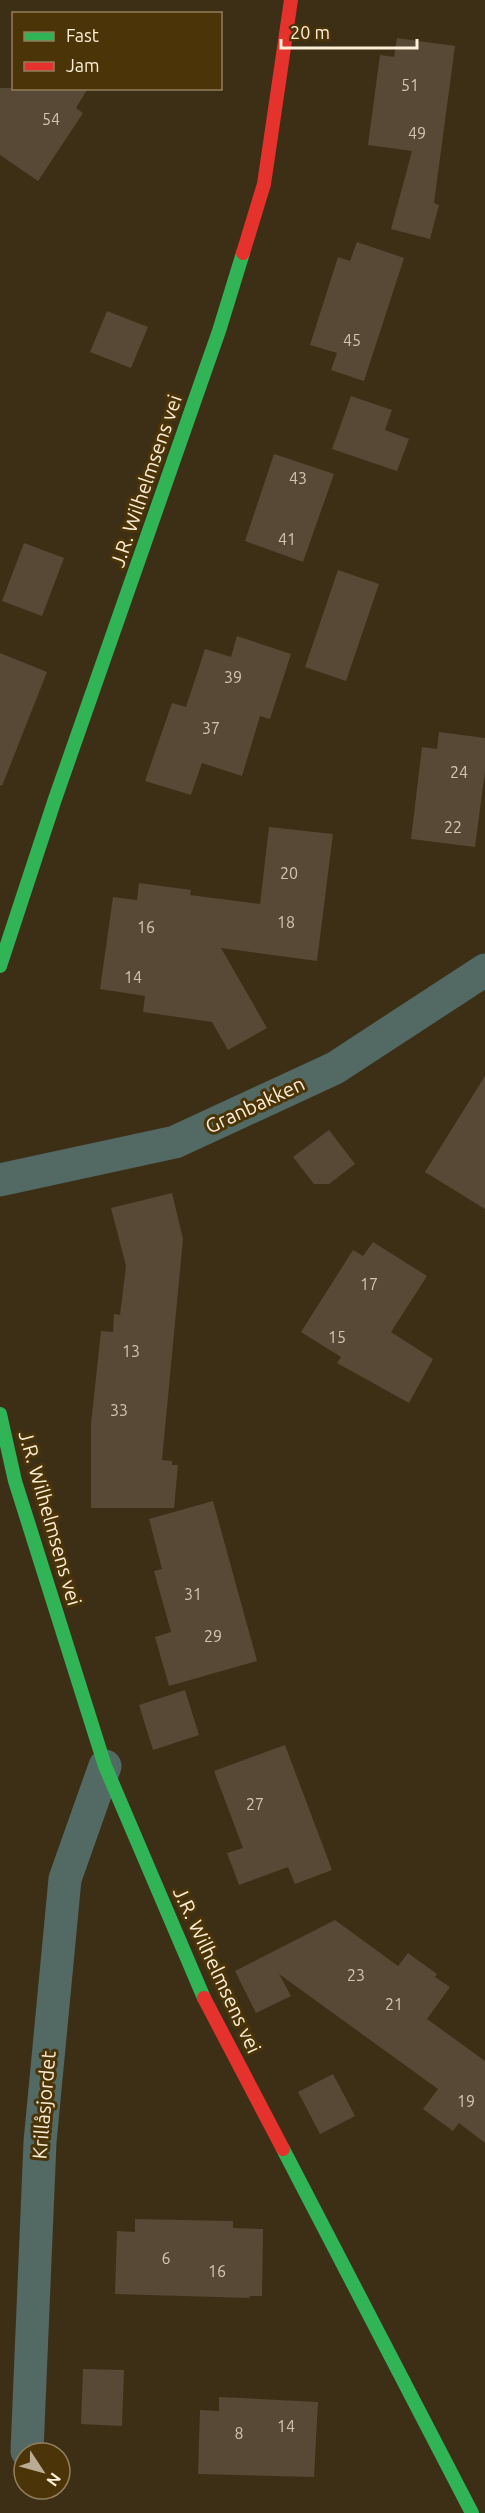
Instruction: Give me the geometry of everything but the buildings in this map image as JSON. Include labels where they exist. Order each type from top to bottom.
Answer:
[{"type":"street","name":"J.R. Wilhelmsens vei","points":[[0,966],[55,799],[219,331],[264,184],[291,0]]},
{"type":"street","name":"Granbakken","points":[[0,1180],[175,1142],[335,1068],[485,970]]},
{"type":"street","name":"J.R. Wilhelmsens vei","points":[[0,1414],[15,1481],[105,1766],[196,1982],[472,2513]]},
{"type":"street","name":"Krillåsjordet","points":[[27,2441],[40,2142],[66,1879],[105,1766]]},
{"type":"traffic: fast","points":[[0,966],[55,799],[219,331],[243,253]]},
{"type":"traffic: fast","points":[[0,1414],[15,1481],[105,1766],[204,1998]]},
{"type":"traffic: fast","points":[[283,2149],[472,2513]]},
{"type":"traffic: jam","points":[[243,253],[264,184],[291,0]]},
{"type":"traffic: jam","points":[[204,1998],[283,2149]]}]
